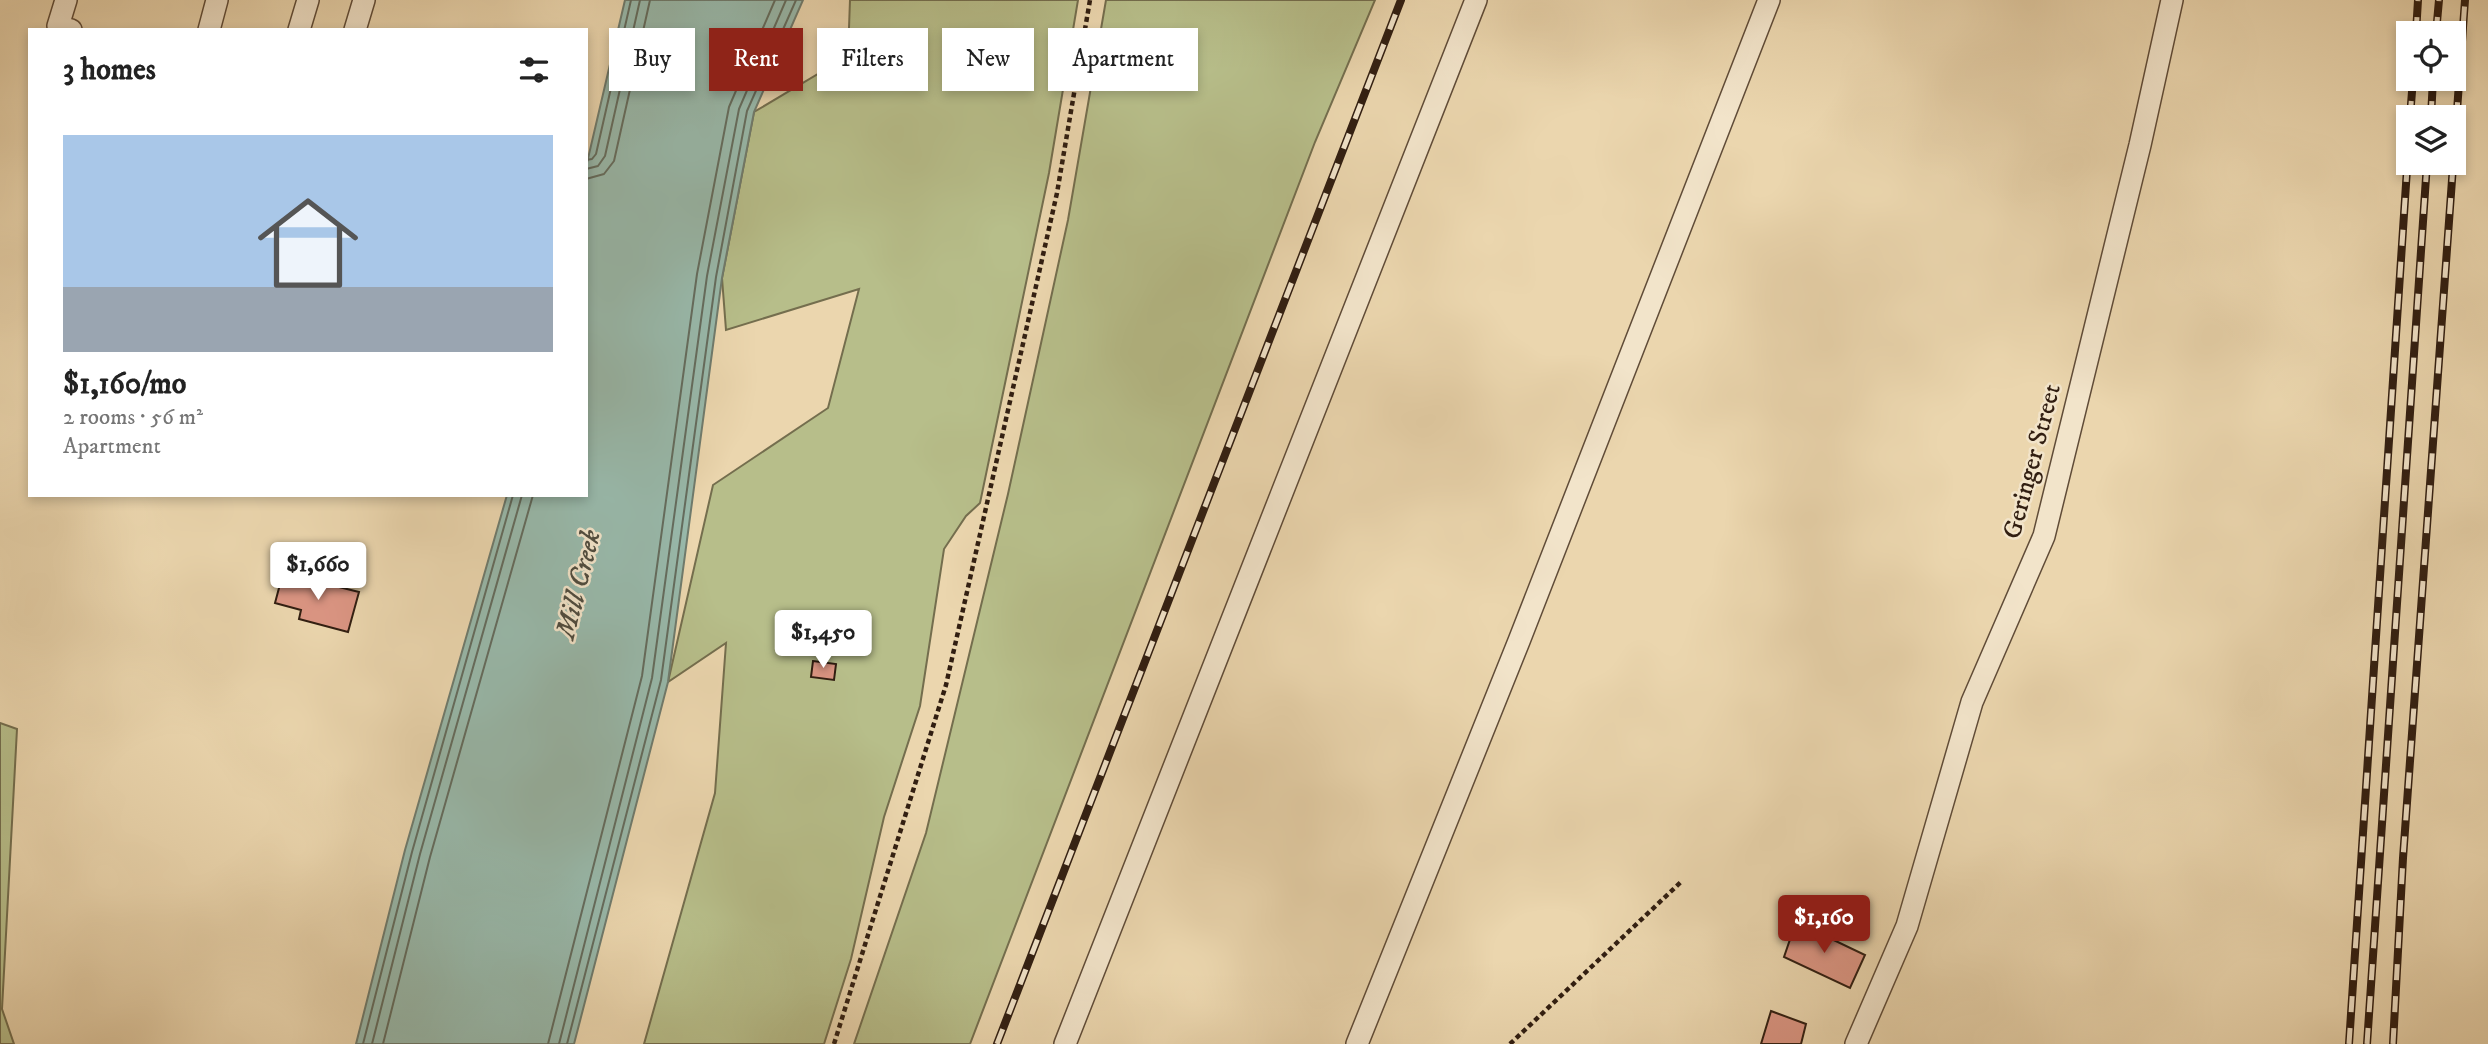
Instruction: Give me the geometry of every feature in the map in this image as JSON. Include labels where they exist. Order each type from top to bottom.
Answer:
[{"type":"lane","points":[[64,28],[58,26],[66,0]]},
{"type":"lane","points":[[210,28],[217,0]]},
{"type":"lane","points":[[300,28],[307,0]]},
{"type":"lane","points":[[356,28],[364,0]]},
{"type":"lane","points":[[1065,1044],[1476,0]]},
{"type":"lane","points":[[1357,1044],[1519,641],[1769,0]]},
{"type":"lane","name":"Geringer Street","points":[[1856,1044],[1907,926],[1972,702],[2044,536],[2140,145],[2172,0]]},
{"type":"path","points":[[834,1044],[946,685],[1057,193],[1090,0]]},
{"type":"path","points":[[1510,1044],[1682,881]]},
{"type":"green space","points":[[850,0],[1078,0],[1073,28],[1048,28],[1048,91],[1063,91],[1049,173],[980,503],[966,516],[944,549],[920,706],[884,817],[851,959],[824,1044],[644,1044],[715,793],[726,643],[668,682],[713,485],[828,408],[859,289],[726,330],[722,278],[754,112],[789,91],[803,91],[803,83],[817,74],[817,91],[928,91],[928,28],[849,28]]},
{"type":"green space","points":[[1106,0],[1375,0],[1315,142],[970,1044],[854,1044],[926,833],[1008,494],[1068,220],[1090,91],[1198,91],[1198,28],[1101,28]]},
{"type":"green space","points":[[0,723],[17,729],[2,1009],[14,1044],[0,1044]]},
{"type":"water","name":"Mill Creek","points":[[625,0],[803,0],[791,28],[709,28],[709,91],[763,91],[754,112],[722,278],[668,682],[574,1044],[356,1044],[405,850],[506,497],[588,497],[588,158],[609,69],[609,91],[695,91],[695,28],[618,28]]},
{"type":"building","points":[[283,573],[359,592],[348,632],[299,619],[301,610],[275,603]]},
{"type":"building","points":[[813,661],[836,664],[834,680],[811,677]]},
{"type":"building","points":[[1796,922],[1865,955],[1850,988],[1784,957]]},
{"type":"building","points":[[1771,1011],[1806,1024],[1801,1044],[1761,1044]]},
{"type":"railway","points":[[997,1044],[1401,0]]},
{"type":"railway","points":[[2417,21],[2418,0]]},
{"type":"railway","points":[[2437,21],[2439,0]]},
{"type":"railway","points":[[2393,1044],[2403,858],[2465,0]]},
{"type":"railway","points":[[2411,105],[2412,91]]},
{"type":"railway","points":[[2432,91],[2432,105]]},
{"type":"railway","points":[[2349,1044],[2407,175]]},
{"type":"railway","points":[[2367,1044],[2426,175]]}]
